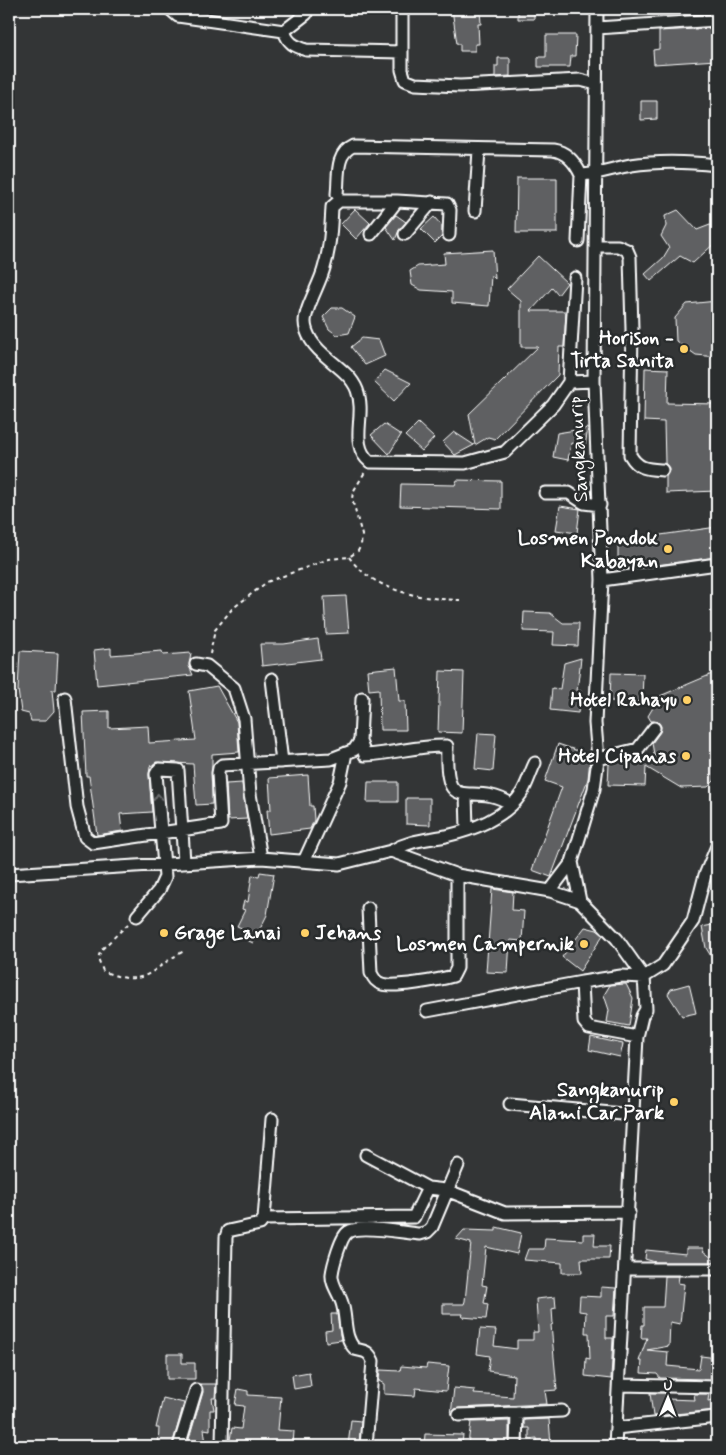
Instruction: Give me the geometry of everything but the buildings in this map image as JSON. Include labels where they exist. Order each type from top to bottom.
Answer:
[{"type":"street","points":[[170,9],[178,16],[284,31],[306,14]]},
{"type":"street","points":[[402,9],[402,70],[405,80],[415,84],[460,86],[544,84],[580,80],[596,84]]},
{"type":"street","name":"Sangkanurip","points":[[550,891],[572,862],[594,789],[598,759],[595,722],[602,580],[594,381],[597,9]]},
{"type":"street","points":[[597,28],[717,20]]},
{"type":"street","points":[[284,31],[287,40],[294,46],[306,50],[402,52]]},
{"type":"street","points":[[338,194],[340,156],[344,150],[354,146],[562,152],[574,163],[581,174],[578,241]]},
{"type":"street","points":[[475,211],[478,150]]},
{"type":"street","points":[[581,174],[597,174],[631,165],[698,163],[717,165]]},
{"type":"street","points":[[449,235],[450,210],[447,204],[397,201],[339,201],[334,203],[325,267],[307,311],[304,324],[310,339],[317,349],[352,381],[357,391],[361,412],[358,447],[362,456],[370,462],[465,463],[505,452],[553,405],[569,382],[575,278]]},
{"type":"street","points":[[372,234],[397,201]]},
{"type":"street","points":[[405,234],[432,202]]},
{"type":"street","points":[[596,246],[618,246],[627,250],[630,257],[632,329],[630,455],[642,469],[662,470]]},
{"type":"street","points":[[569,382],[594,381]]},
{"type":"street","points":[[545,493],[569,493],[584,503],[600,505]]},
{"type":"street","points":[[602,580],[717,564]]},
{"type":"street","points":[[202,665],[234,688],[244,719],[253,818],[261,858]]},
{"type":"street","points":[[272,679],[282,762]]},
{"type":"street","points":[[65,698],[77,807],[85,837],[93,844],[221,824],[219,768],[222,765],[331,759],[354,750],[360,741]]},
{"type":"street","points":[[362,698],[360,741],[365,755],[395,753],[429,746],[447,746],[446,773],[450,787],[459,794],[490,795],[511,804]]},
{"type":"street","points":[[598,759],[638,749],[654,728]]},
{"type":"street","points":[[304,860],[340,782],[346,753]]},
{"type":"street","points":[[9,874],[261,858],[339,864],[391,851],[410,841],[448,835],[495,818],[506,811],[523,792],[534,763]]},
{"type":"street","points":[[137,916],[159,890],[163,882],[156,774],[159,769],[172,768],[178,770],[184,862]]},
{"type":"street","points":[[466,795],[468,828]]},
{"type":"street","points":[[428,1011],[582,982],[621,976],[644,977],[663,965],[693,921],[705,875],[717,846]]},
{"type":"street","points":[[391,851],[457,875],[550,891],[580,901],[617,940],[644,977],[646,1009],[642,1016],[637,1037],[620,1385],[615,1446]]},
{"type":"street","points":[[572,862],[580,901]]},
{"type":"street","points":[[368,908],[371,973],[375,981],[384,985],[436,980],[452,976],[457,968],[457,875]]},
{"type":"street","points":[[582,982],[584,1022],[589,1028],[637,1037]]},
{"type":"street","points":[[510,1104],[634,1116]]},
{"type":"street","points":[[222,1446],[226,1237],[228,1231],[260,1224],[264,1219],[272,1119]]},
{"type":"street","points":[[366,1155],[428,1188],[446,1190],[505,1214],[629,1212]]},
{"type":"street","points":[[366,1446],[372,1361],[370,1353],[365,1350],[355,1350],[352,1346],[347,1335],[342,1302],[333,1282],[332,1275],[343,1237],[348,1231],[360,1229],[420,1234],[427,1232],[432,1227],[458,1165]]},
{"type":"street","points":[[264,1219],[414,1217],[428,1188]]},
{"type":"street","points":[[626,1269],[717,1269]]},
{"type":"street","points":[[620,1385],[717,1387]]},
{"type":"street","points":[[179,1446],[196,1390]]},
{"type":"street","points":[[459,1415],[562,1411]]},
{"type":"street","points":[[516,1446],[517,1413]]},
{"type":"street","points":[[616,1428],[717,1417]]},
{"type":"path","points":[[202,665],[215,630],[232,609],[267,582],[329,560],[349,557],[358,551],[362,535],[352,504],[353,492],[370,462]]},
{"type":"path","points":[[349,557],[360,571],[413,596],[460,600]]},
{"type":"path","points":[[137,916],[102,950],[98,958],[103,971],[119,978],[136,980],[145,978],[165,960],[186,950]]},
{"type":"place","name":"Horison - Tirta Sanita","points":[[684,349]]},
{"type":"place","name":"Losmen Pondok Kabayan","points":[[668,549]]},
{"type":"place","name":"Hotel Rahayu","points":[[687,700]]},
{"type":"place","name":"Hotel Cipanas","points":[[686,756]]},
{"type":"place","name":"Grage Lanai","points":[[164,933]]},
{"type":"place","name":"Jehans","points":[[305,933]]},
{"type":"place","name":"Losmen Campernik","points":[[584,944]]},
{"type":"place","name":"Sangkanurip Alami Car Park","points":[[674,1102]]}]
